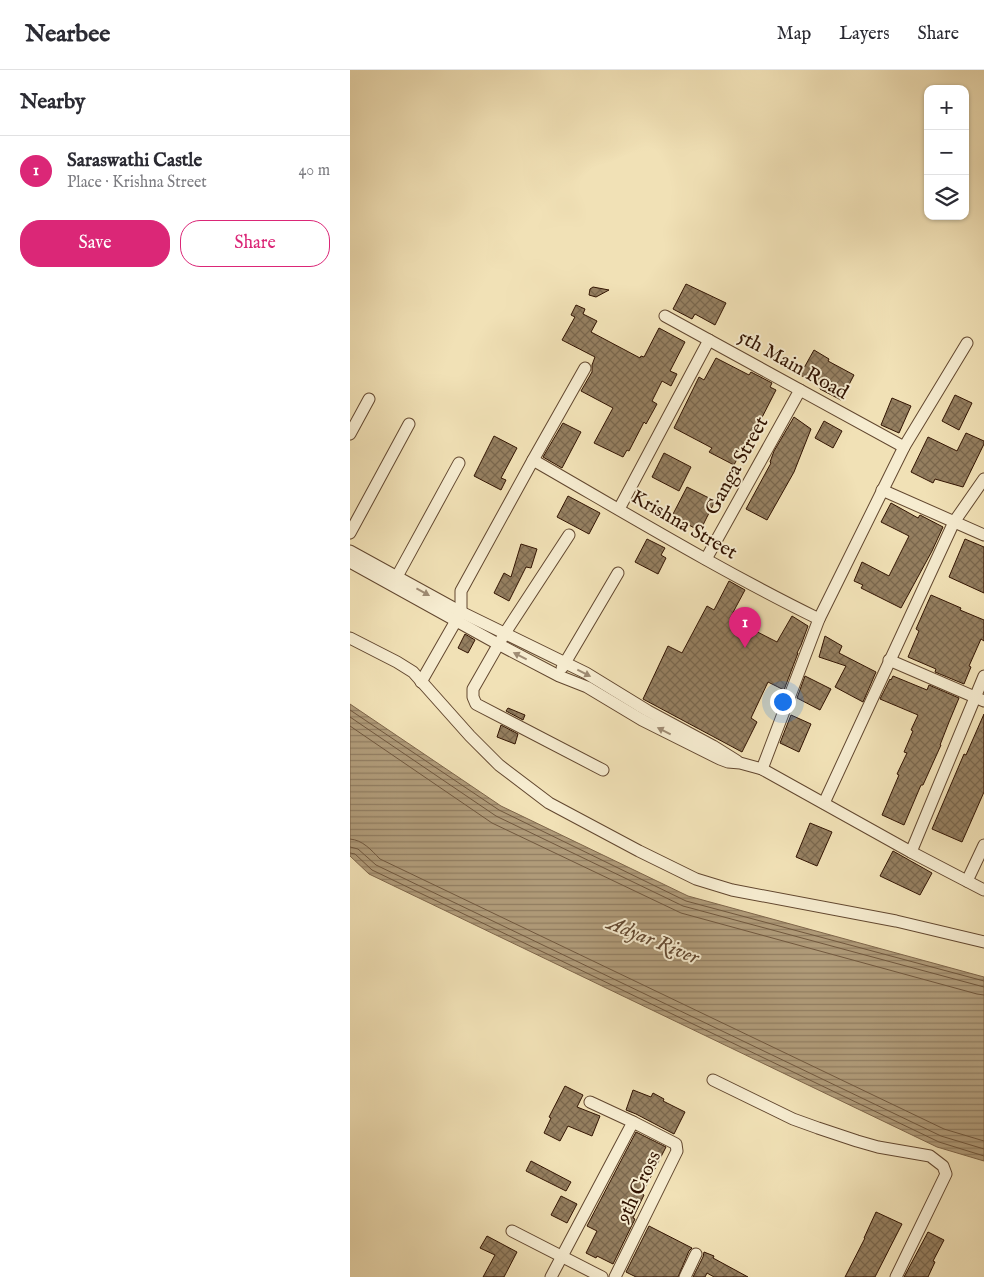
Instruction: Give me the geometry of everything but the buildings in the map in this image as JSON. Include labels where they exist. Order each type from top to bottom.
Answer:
[{"type":"street","name":"5th Main Road","points":[[665,316],[904,447]]},
{"type":"street","points":[[619,509],[709,340]]},
{"type":"street","points":[[762,770],[819,619],[904,447],[967,343]]},
{"type":"street","points":[[421,682],[459,617],[462,591],[585,368]]},
{"type":"street","name":"Ganga Street","points":[[706,559],[800,390]]},
{"type":"street","points":[[350,434],[369,399]]},
{"type":"street","points":[[350,533],[409,424]]},
{"type":"street","name":"Krishna Street","points":[[533,460],[706,559],[819,619]]},
{"type":"street","points":[[394,582],[459,463]]},
{"type":"street","points":[[824,803],[954,522],[984,479]]},
{"type":"street","points":[[882,490],[984,535]]},
{"type":"street","points":[[568,535],[498,644],[473,689],[473,698],[476,704],[602,770]]},
{"type":"street","points":[[350,551],[394,582]]},
{"type":"street","points":[[350,562],[394,582],[459,617],[498,644],[559,676],[587,687],[645,716],[720,759],[762,770],[984,890]]},
{"type":"street","points":[[559,676],[564,663],[618,572]]},
{"type":"street","points":[[459,617],[505,633],[601,682],[645,716]]},
{"type":"street","points":[[350,638],[413,672],[470,736],[499,764],[550,803],[696,879],[732,890],[896,921],[984,942]]},
{"type":"street","points":[[890,660],[980,699]]},
{"type":"street","points":[[911,852],[980,699],[984,676]]},
{"type":"street","points":[[967,881],[984,845]]},
{"type":"street","points":[[713,1080],[793,1119],[878,1147],[930,1156],[943,1166],[946,1174],[896,1277]]},
{"type":"street","name":"9th Cross","points":[[590,1102],[676,1144],[678,1151],[615,1277]]},
{"type":"street","points":[[551,1277],[633,1122]]},
{"type":"street","points":[[512,1231],[602,1277]]},
{"type":"street","points":[[685,1277],[696,1254]]},
{"type":"water","name":"Adyar River","points":[[350,704],[501,806],[688,896],[984,977],[984,1161],[937,1147],[369,874],[350,856]]},
{"type":"place","name":"Saraswathi Castle","points":[[745,648]]}]
